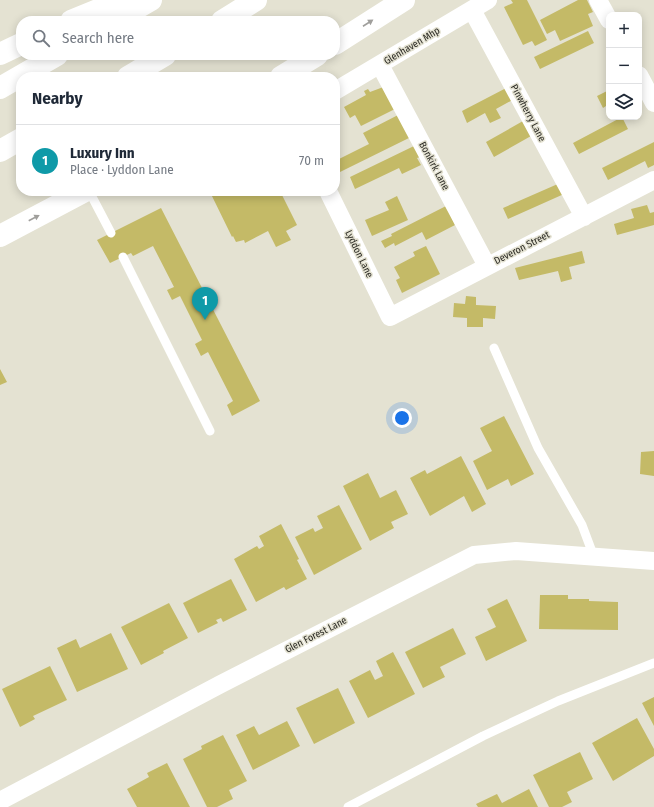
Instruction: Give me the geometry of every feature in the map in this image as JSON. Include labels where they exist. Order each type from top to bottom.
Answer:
[{"type":"main road","points":[[83,16],[122,0]]},
{"type":"main road","points":[[124,16],[151,0]]},
{"type":"main road","points":[[230,16],[256,0]]},
{"type":"main road","points":[[340,41],[404,0]]},
{"type":"main road","points":[[0,54],[16,46]]},
{"type":"main road","points":[[28,72],[48,60]]},
{"type":"main road","points":[[136,72],[157,60]]},
{"type":"main road","points":[[289,72],[309,60]]},
{"type":"main road","points":[[0,88],[16,79]]},
{"type":"main road","points":[[0,152],[16,142]]},
{"type":"main road","points":[[0,236],[76,196]]},
{"type":"street","name":"Glenhaven Mhp","points":[[340,88],[488,0]]},
{"type":"street","points":[[598,0],[606,15]]},
{"type":"street","name":"Pinwherry Lane","points":[[472,10],[584,217]]},
{"type":"street","name":"Bonkirk Lane","points":[[380,65],[487,266]]},
{"type":"street","points":[[642,81],[654,103]]},
{"type":"street","name":"Deveron Street","points":[[390,317],[654,180]]},
{"type":"street","name":"Lyddon Lane","points":[[330,196],[390,317]]},
{"type":"street","name":"Glen Forest Lane","points":[[0,801],[221,684],[474,555],[516,552],[654,561]]},
{"type":"lane","points":[[92,196],[112,233]]},
{"type":"lane","points":[[123,256],[210,431]]},
{"type":"lane","points":[[494,348],[538,448],[582,525],[594,557]]},
{"type":"lane","points":[[348,807],[483,736],[558,701],[654,663]]},
{"type":"building","points":[[511,0],[527,0],[547,40],[535,46],[532,41],[523,45],[504,7],[513,3]]},
{"type":"building","points":[[578,0],[587,0],[593,12],[588,14],[593,26],[560,41],[555,30],[547,34],[540,20]]},
{"type":"building","points":[[588,31],[594,43],[540,69],[534,57]]},
{"type":"building","points":[[512,85],[518,97],[496,109],[501,118],[490,123],[485,113],[467,123],[462,111]]},
{"type":"building","points":[[386,86],[397,108],[361,126],[355,115],[350,118],[344,107],[366,95],[364,91],[368,89],[370,92]]},
{"type":"building","points":[[606,92],[606,106],[603,108],[597,96]]},
{"type":"building","points":[[400,114],[411,137],[340,172],[340,158],[369,144],[363,133]]},
{"type":"building","points":[[616,120],[624,120],[628,129],[579,154],[573,143]]},
{"type":"building","points":[[523,121],[531,136],[494,157],[486,142]]},
{"type":"building","points":[[654,142],[654,165],[648,168],[645,161],[608,180],[602,168]]},
{"type":"building","points":[[414,146],[420,157],[417,158],[421,165],[402,174],[399,168],[355,189],[350,177]]},
{"type":"building","points":[[560,183],[564,194],[508,219],[503,208]]},
{"type":"building","points":[[212,196],[282,196],[297,225],[286,231],[291,240],[276,247],[268,231],[245,243],[244,240],[236,242],[233,236],[232,237]]},
{"type":"building","points":[[397,196],[408,220],[372,236],[365,220],[389,210],[385,202]]},
{"type":"building","points":[[647,205],[650,213],[654,212],[654,225],[617,235],[614,224],[634,218],[631,209]]},
{"type":"building","points":[[446,206],[455,225],[426,240],[422,232],[395,246],[394,243],[385,248],[381,241],[392,236],[391,234]]},
{"type":"building","points":[[161,208],[260,401],[232,416],[227,405],[233,401],[208,352],[201,356],[195,344],[202,340],[180,296],[172,300],[167,290],[174,287],[153,246],[133,256],[131,253],[110,263],[97,240]]},
{"type":"building","points":[[426,246],[440,274],[402,293],[396,280],[400,278],[394,267],[415,256],[413,252]]},
{"type":"building","points":[[582,251],[585,263],[569,267],[572,279],[561,282],[558,271],[519,280],[515,268]]},
{"type":"building","points":[[466,296],[476,297],[476,305],[496,306],[495,319],[483,318],[483,327],[467,327],[467,318],[453,317],[454,303],[465,304]]},
{"type":"building","points":[[0,369],[7,382],[0,385]]},
{"type":"building","points":[[504,416],[534,474],[511,486],[508,479],[487,490],[473,461],[492,451],[480,428]]},
{"type":"building","points":[[654,451],[654,476],[640,474],[641,452]]},
{"type":"building","points":[[461,456],[486,504],[472,512],[464,496],[430,516],[410,478],[425,470],[427,474]]},
{"type":"building","points":[[368,473],[380,498],[396,490],[408,514],[391,522],[394,528],[370,541],[343,486]]},
{"type":"building","points":[[339,505],[362,549],[314,575],[295,537],[313,528],[315,532],[323,528],[317,516]]},
{"type":"building","points":[[281,524],[299,559],[297,560],[307,579],[286,590],[284,587],[256,602],[234,559],[257,546],[259,549],[264,546],[259,536]]},
{"type":"building","points":[[231,579],[247,610],[223,622],[221,618],[216,620],[218,623],[198,633],[183,603]]},
{"type":"building","points":[[540,595],[568,595],[568,599],[589,599],[589,601],[618,602],[618,630],[539,629]]},
{"type":"building","points":[[507,599],[527,641],[486,661],[475,637],[496,627],[487,609]]},
{"type":"building","points":[[169,603],[188,638],[141,665],[121,627]]},
{"type":"building","points":[[453,628],[466,654],[440,667],[445,677],[423,688],[405,652]]},
{"type":"building","points":[[111,633],[128,669],[77,692],[57,648],[76,639],[80,648]]},
{"type":"building","points":[[393,652],[415,694],[368,718],[349,681],[370,670],[375,680],[383,676],[376,661]]},
{"type":"building","points":[[50,666],[67,700],[33,716],[35,719],[20,727],[2,689]]},
{"type":"building","points":[[338,688],[355,723],[314,744],[296,708]]},
{"type":"building","points":[[654,697],[654,726],[642,703]]},
{"type":"building","points":[[637,718],[654,749],[654,756],[613,781],[592,743]]},
{"type":"building","points":[[287,721],[300,746],[253,770],[236,735],[254,726],[259,735]]},
{"type":"building","points":[[223,735],[247,781],[229,790],[233,799],[217,807],[207,807],[183,759],[202,749],[201,746]]},
{"type":"building","points":[[580,752],[593,779],[567,792],[572,802],[562,807],[549,807],[533,775]]},
{"type":"building","points":[[167,763],[190,807],[137,807],[127,789],[149,777],[147,773]]},
{"type":"building","points":[[529,789],[538,807],[478,807],[476,804],[497,794],[502,803]]},
{"type":"place","name":"Luxury Inn","points":[[205,320]]}]
